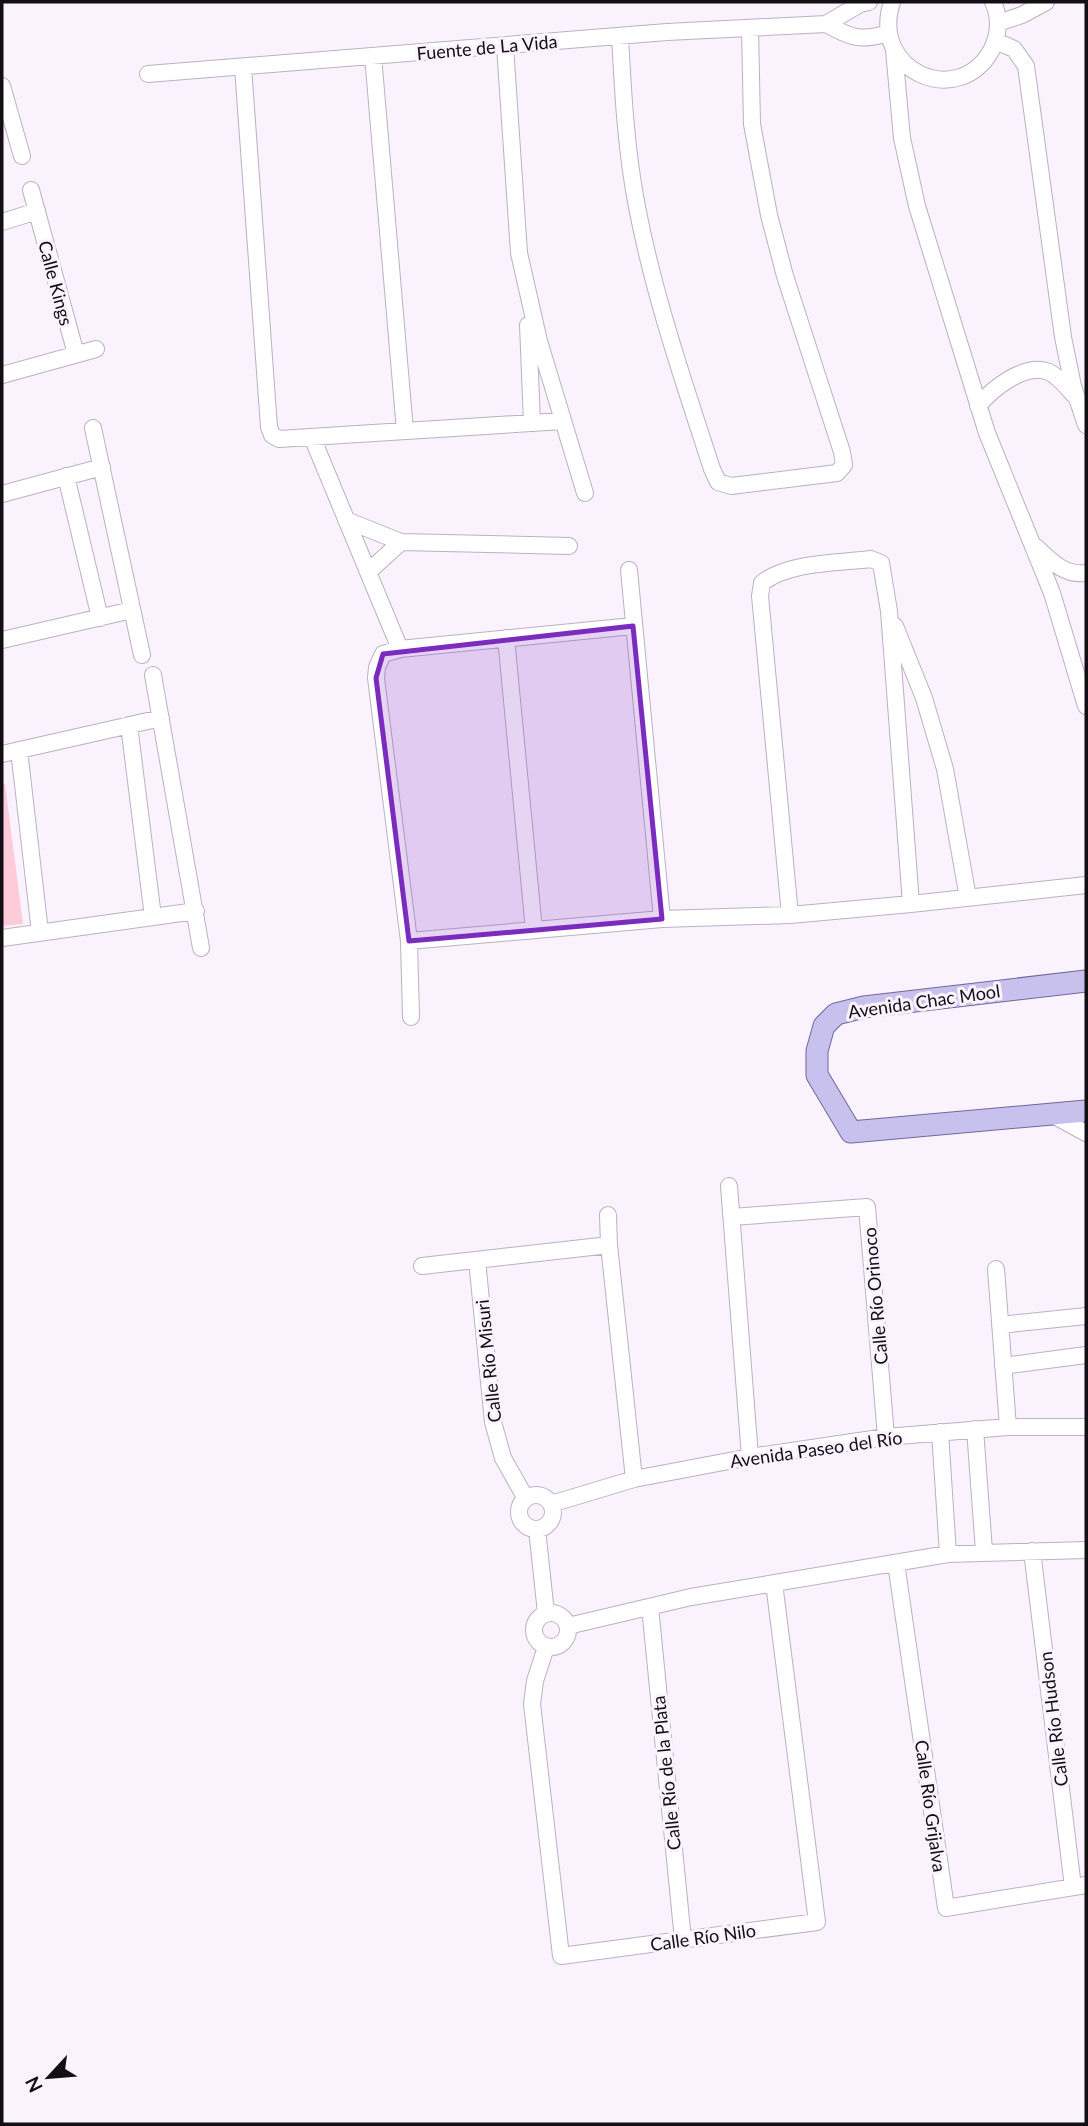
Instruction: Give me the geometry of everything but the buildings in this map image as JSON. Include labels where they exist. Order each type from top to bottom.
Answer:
[{"type":"main road","name":"Avenida Chac Mool","points":[[1086,981],[864,1007],[836,1014],[824,1026],[817,1051],[817,1075],[851,1132],[1086,1111]]},
{"type":"street","name":"Fuente de La Vida","points":[[148,75],[620,36],[827,23],[860,4],[869,2]]},
{"type":"street","points":[[892,2],[888,15],[888,33],[894,50],[902,138],[917,206],[987,433],[1052,593],[1086,706]]},
{"type":"street","points":[[894,50],[905,65],[920,75],[938,79],[956,78],[973,71],[987,58],[996,41],[999,23],[993,2]]},
{"type":"street","points":[[999,23],[1046,2]]},
{"type":"street","name":"Fuente de La Vida","points":[[827,23],[850,38],[877,37],[888,33]]},
{"type":"street","points":[[620,36],[624,116],[637,205],[650,267],[712,469],[718,482],[731,486],[837,473],[844,465],[785,276],[769,215],[752,124],[750,28]]},
{"type":"street","points":[[996,41],[1014,49],[1026,66],[1063,337],[1086,425]]},
{"type":"street","points":[[505,46],[519,253],[527,291],[585,493]]},
{"type":"street","points":[[373,56],[405,431]]},
{"type":"street","points":[[243,67],[269,427],[272,435],[279,439],[312,438],[563,421]]},
{"type":"street","points":[[2,86],[6,116],[22,156]]},
{"type":"street","name":"Calle Kings","points":[[31,190],[76,354]]},
{"type":"street","points":[[2,222],[37,211]]},
{"type":"street","points":[[527,291],[532,423]]},
{"type":"street","points":[[2,376],[96,349]]},
{"type":"street","points":[[978,406],[1002,383],[1028,372],[1046,371],[1061,380],[1077,398]]},
{"type":"street","points":[[93,428],[142,655]]},
{"type":"street","points":[[312,438],[400,649]]},
{"type":"street","points":[[2,494],[102,467]]},
{"type":"street","points":[[66,475],[100,618]]},
{"type":"street","points":[[346,520],[401,542],[569,546]]},
{"type":"street","points":[[368,572],[401,542]]},
{"type":"street","points":[[1031,542],[1056,566],[1068,572],[1086,573]]},
{"type":"street","points":[[790,915],[760,596],[762,583],[772,575],[786,570],[871,559],[881,563],[889,611],[911,904]]},
{"type":"street","points":[[629,570],[662,919]]},
{"type":"street","points":[[2,640],[132,610]]},
{"type":"street","points":[[889,611],[924,698],[945,769],[968,898]]},
{"type":"street","points":[[411,1017],[409,941],[376,678],[377,667],[383,654],[400,649],[633,626]]},
{"type":"street","points":[[506,638],[534,930]]},
{"type":"street","points":[[153,675],[201,948]]},
{"type":"street","points":[[2,754],[161,718]]},
{"type":"street","points":[[129,725],[153,917]]},
{"type":"street","points":[[19,750],[40,932]]},
{"type":"street","points":[[409,941],[662,919],[790,915],[1086,884]]},
{"type":"street","points":[[2,938],[196,911]]},
{"type":"street","points":[[1053,1115],[1086,1133]]},
{"type":"street","points":[[729,1186],[750,1457]]},
{"type":"street","name":"Calle Río Orinoco","points":[[732,1217],[867,1208],[886,1437]]},
{"type":"street","points":[[608,1215],[634,1479]]},
{"type":"street","points":[[422,1266],[609,1245]]},
{"type":"street","name":"Calle Río Misuri","points":[[477,1260],[493,1422],[503,1458],[525,1497]]},
{"type":"street","points":[[996,1269],[1008,1427]]},
{"type":"street","points":[[1000,1325],[1086,1316]]},
{"type":"street","points":[[1003,1366],[1086,1355]]},
{"type":"street","name":"Avenida Paseo del Río","points":[[551,1504],[634,1479],[750,1457],[886,1437],[1008,1427],[1086,1427]]},
{"type":"street","points":[[975,1429],[984,1551]]},
{"type":"street","points":[[940,1432],[948,1554]]},
{"type":"street","points":[[540,1495],[551,1504],[551,1520],[543,1528],[526,1527],[519,1518],[519,1507],[525,1497],[540,1495]]},
{"type":"street","points":[[537,1529],[546,1613]]},
{"type":"street","name":"Calle Río Hudson","points":[[1032,1550],[1080,1886]]},
{"type":"street","points":[[568,1626],[650,1606],[948,1554],[1086,1550]]},
{"type":"street","name":"Calle Río Grijalva","points":[[896,1563],[946,1908],[1080,1886]]},
{"type":"street","name":"Calle Río Nilo","points":[[546,1647],[535,1681],[532,1704],[561,1956],[817,1922],[774,1583]]},
{"type":"street","name":"Calle Río de la Plata","points":[[650,1606],[683,1940]]},
{"type":"street","points":[[546,1613],[562,1617],[568,1626],[564,1641],[556,1647],[546,1647],[537,1640],[533,1630],[537,1619],[546,1613]]},
{"type":"highlighted area","points":[[633,626],[662,919],[409,941],[376,678],[383,654]]},
{"type":"shaded area","points":[[5,784],[23,924],[2,926],[2,785]]}]
